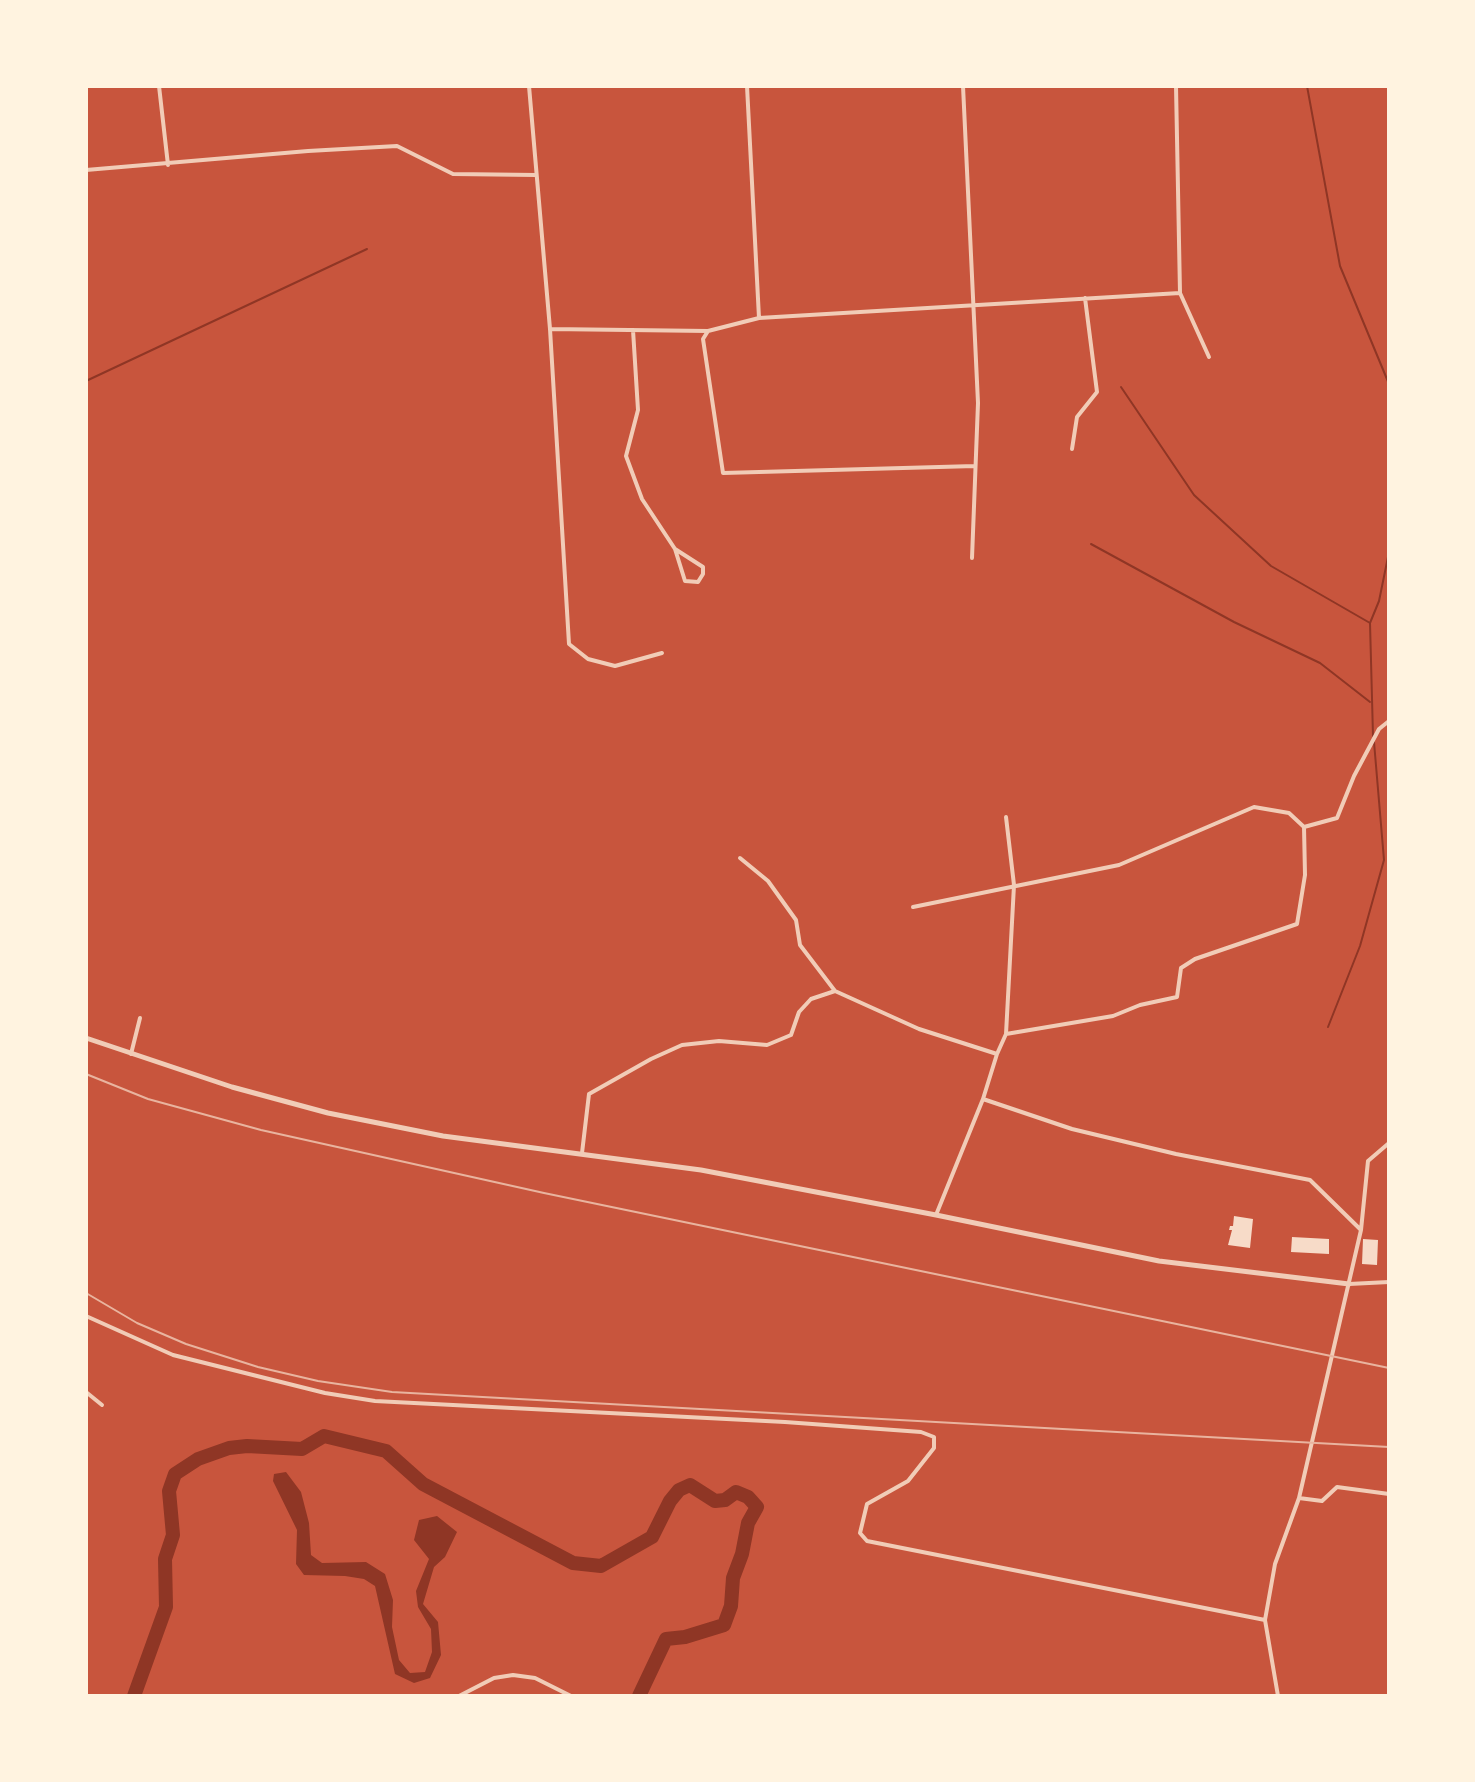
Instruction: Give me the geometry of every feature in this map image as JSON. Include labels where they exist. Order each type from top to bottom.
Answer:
[{"type":"street","points":[[159,86],[168,165]]},
{"type":"street","points":[[529,86],[550,329],[569,644],[588,659],[615,666],[662,653]]},
{"type":"street","points":[[747,86],[759,318]]},
{"type":"street","points":[[963,86],[978,403],[972,558]]},
{"type":"street","points":[[1176,86],[1180,293],[1209,357]]},
{"type":"street","points":[[86,170],[397,146],[453,174],[536,175]]},
{"type":"street","points":[[550,329],[708,331],[759,318],[1180,293]]},
{"type":"street","points":[[1072,449],[1077,417],[1097,392],[1085,298]]},
{"type":"street","points":[[633,330],[638,410],[626,456],[642,499],[675,549],[685,581],[698,582],[703,567],[675,549]]},
{"type":"street","points":[[695,330],[703,339],[723,473],[975,466]]},
{"type":"street","points":[[703,339],[708,331]]},
{"type":"street","points":[[1304,827],[1337,818],[1354,776],[1379,729],[1389,721]]},
{"type":"street","points":[[913,907],[1119,865],[1254,807],[1289,813],[1304,827],[1305,875],[1297,924],[1195,959],[1181,968],[1177,997],[1140,1005],[1113,1016],[1006,1034]]},
{"type":"street","points":[[936,1215],[1006,1034],[1014,885],[1006,817]]},
{"type":"street","points":[[740,858],[768,881],[796,920],[800,945],[835,991],[919,1029],[997,1054]]},
{"type":"street","points":[[582,1153],[589,1094],[682,1045],[719,1041],[767,1045],[791,1035],[799,1012],[811,999],[835,991]]},
{"type":"street","points":[[131,1054],[140,1018]]},
{"type":"street","points":[[86,1038],[221,1084],[328,1113],[443,1136],[701,1170],[1159,1261],[1349,1284],[1389,1282]]},
{"type":"street","points":[[983,1099],[1072,1129],[1176,1154],[1310,1180],[1361,1230]]},
{"type":"street","points":[[1278,1694],[1265,1620],[1275,1564],[1299,1498],[1349,1284],[1361,1230],[1368,1161],[1389,1143]]},
{"type":"street","points":[[86,1316],[173,1355],[325,1393],[375,1401],[901,1429],[934,1437],[934,1448],[908,1481],[867,1504],[860,1533],[867,1541],[1265,1620]]},
{"type":"street","points":[[86,1392],[102,1405]]},
{"type":"street","points":[[1299,1498],[1322,1501],[1337,1487],[1389,1494]]},
{"type":"street","points":[[459,1696],[494,1678],[513,1675],[535,1678],[571,1696]]},
{"type":"street","points":[[330,1696],[337,1696]]},
{"type":"shaded area","points":[[286,1472],[301,1492],[309,1523],[311,1555],[322,1563],[366,1562],[385,1574],[393,1600],[392,1627],[399,1660],[410,1673],[425,1672],[432,1652],[431,1629],[418,1607],[416,1591],[429,1559],[414,1540],[419,1520],[437,1516],[457,1532],[445,1557],[434,1567],[423,1604],[438,1622],[441,1655],[430,1678],[414,1683],[395,1674],[375,1586],[364,1579],[345,1576],[304,1575],[296,1564],[297,1530],[273,1481],[274,1474]]},
{"type":"building","points":[[1234,1216],[1253,1219],[1250,1248],[1228,1245]]},
{"type":"building","points":[[1292,1237],[1329,1239],[1329,1254],[1291,1252]]},
{"type":"building","points":[[1363,1239],[1378,1240],[1377,1265],[1362,1264]]},
{"type":"waterway","points":[[1307,86],[1340,266],[1389,384]]},
{"type":"waterway","points":[[86,381],[367,249]]},
{"type":"waterway","points":[[1121,387],[1194,495],[1271,566],[1370,623]]},
{"type":"waterway","points":[[1091,544],[1234,622],[1320,663],[1370,702]]},
{"type":"waterway","points":[[1373,736],[1370,623],[1379,601],[1389,552]]},
{"type":"waterway","points":[[1328,1027],[1360,946],[1384,860],[1374,742]]},
{"type":"waterway","points":[[134,1696],[166,1607],[165,1559],[173,1535],[169,1491],[175,1474],[198,1459],[229,1448],[302,1449],[324,1436],[386,1451],[423,1484],[573,1563],[601,1566],[652,1537],[670,1501],[679,1490],[690,1485],[715,1501],[725,1500],[736,1492],[748,1497],[757,1507],[748,1523],[733,1578],[731,1606],[724,1625],[685,1637],[666,1639],[639,1696]]},
{"type":"railway","points":[[86,1074],[148,1099],[261,1130],[544,1193],[1389,1368]]},
{"type":"railway","points":[[86,1293],[137,1323],[186,1344],[258,1367],[318,1381],[392,1392],[1389,1447]]}]
